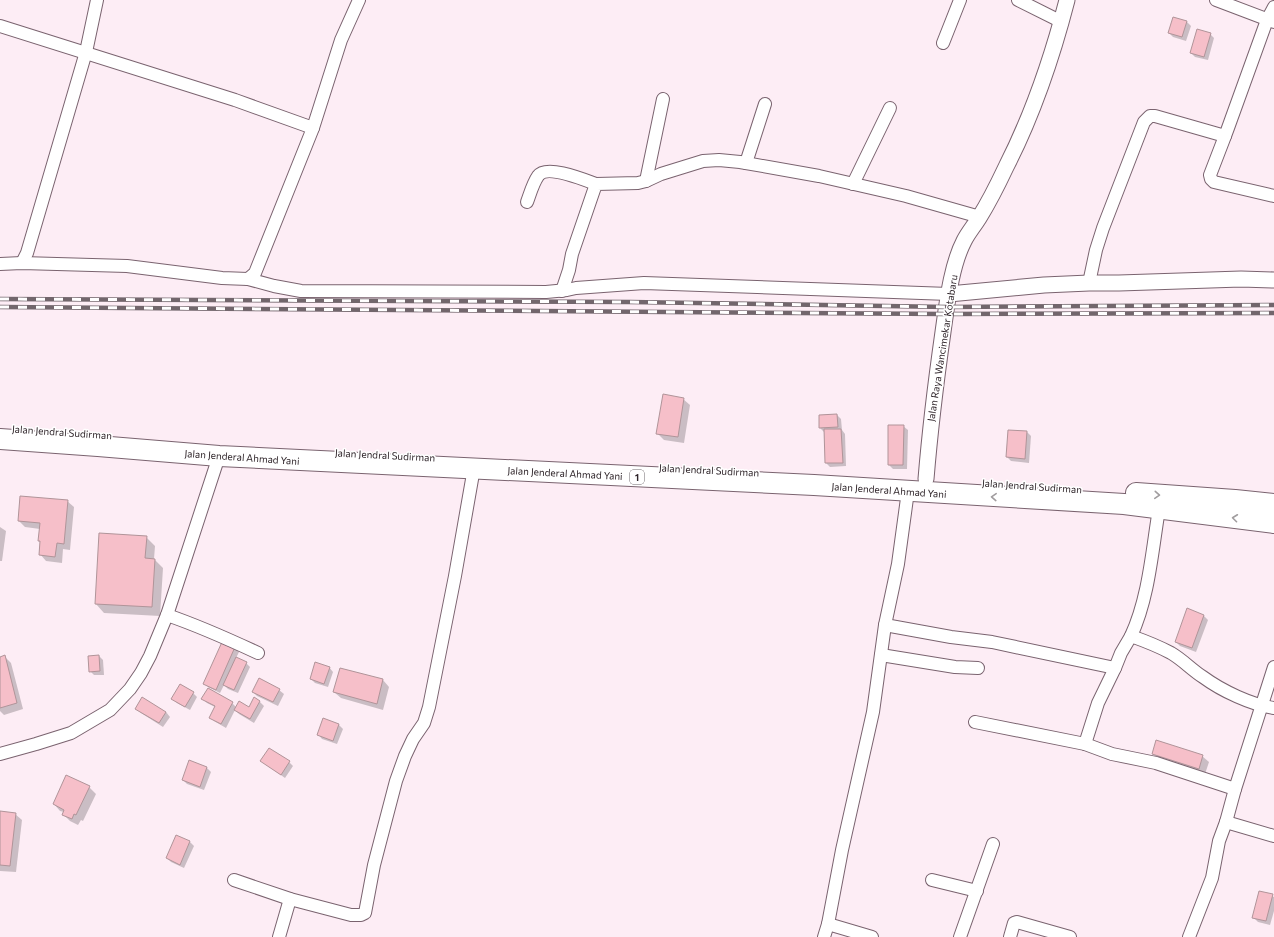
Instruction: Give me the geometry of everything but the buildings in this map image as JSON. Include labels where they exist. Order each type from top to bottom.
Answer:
[{"type":"highway","name":"Jalan Jendral Sudirman","points":[[0,428],[257,448],[526,462],[926,479],[1274,504]]},
{"type":"highway","name":"Jalan Jenderal Ahmad Yani","points":[[0,439],[219,456],[814,485],[1124,504],[1274,523]]},
{"type":"street","points":[[22,263],[86,52],[97,0]]},
{"type":"street","points":[[248,279],[254,273],[313,128],[341,40],[359,0]]},
{"type":"street","points":[[943,43],[960,0]]},
{"type":"street","points":[[1018,0],[1062,22]]},
{"type":"street","name":"Jalan Raya Wancimekar Kotabaru","points":[[926,479],[929,436],[937,368],[954,269],[964,241],[980,217],[1026,124],[1042,84],[1062,22],[1067,0]]},
{"type":"street","points":[[1216,0],[1271,21]]},
{"type":"street","points":[[1274,7],[1271,21],[1224,136],[1210,175],[1214,182],[1274,196]]},
{"type":"street","points":[[0,26],[235,100],[313,128]]},
{"type":"street","points":[[646,181],[663,99]]},
{"type":"street","points":[[746,163],[765,104]]},
{"type":"street","points":[[853,184],[890,108]]},
{"type":"street","points":[[1089,283],[1096,250],[1103,228],[1144,122],[1150,116],[1155,116],[1224,136]]},
{"type":"street","points":[[527,202],[538,175],[544,172],[554,171],[596,184],[638,183],[703,161],[719,160],[778,168],[853,184],[906,196],[980,217]]},
{"type":"street","points":[[562,291],[569,270],[572,254],[596,184]]},
{"type":"street","points":[[0,264],[22,263],[128,266],[222,278],[248,279],[301,291],[546,292],[576,288],[644,283],[761,286],[949,294],[1044,285],[1089,283],[1274,280]]},
{"type":"street","points":[[0,754],[71,733],[110,710],[130,689],[150,656],[167,615],[219,456]]},
{"type":"street","points":[[234,880],[290,899],[351,915],[361,915],[365,913],[374,865],[396,781],[405,756],[413,739],[424,723],[429,707],[455,576],[474,468]]},
{"type":"street","points":[[824,937],[873,712],[885,625],[898,564],[908,491]]},
{"type":"street","points":[[1085,744],[1098,703],[1121,653],[1135,627],[1146,589],[1159,509]]},
{"type":"street","points":[[167,615],[210,631],[258,653]]},
{"type":"street","points":[[885,625],[951,637],[992,642],[1115,668]]},
{"type":"street","points":[[1131,636],[1172,653],[1204,678],[1227,691],[1262,706],[1274,708]]},
{"type":"street","points":[[881,655],[955,667],[978,668]]},
{"type":"street","points":[[1189,937],[1212,878],[1234,789],[1274,667]]},
{"type":"street","points":[[974,722],[1085,744],[1112,754],[1156,763],[1234,789]]},
{"type":"street","points":[[1226,822],[1274,836]]},
{"type":"street","points":[[960,937],[993,844]]},
{"type":"street","points":[[932,880],[977,891]]},
{"type":"street","points":[[279,937],[290,899]]},
{"type":"street","points":[[1010,937],[1014,923],[1017,922],[1070,937]]},
{"type":"street","points":[[828,924],[872,937]]},
{"type":"railway","points":[[0,299],[630,302],[947,307],[1274,305]]},
{"type":"railway","points":[[0,307],[945,314],[1274,313]]}]
